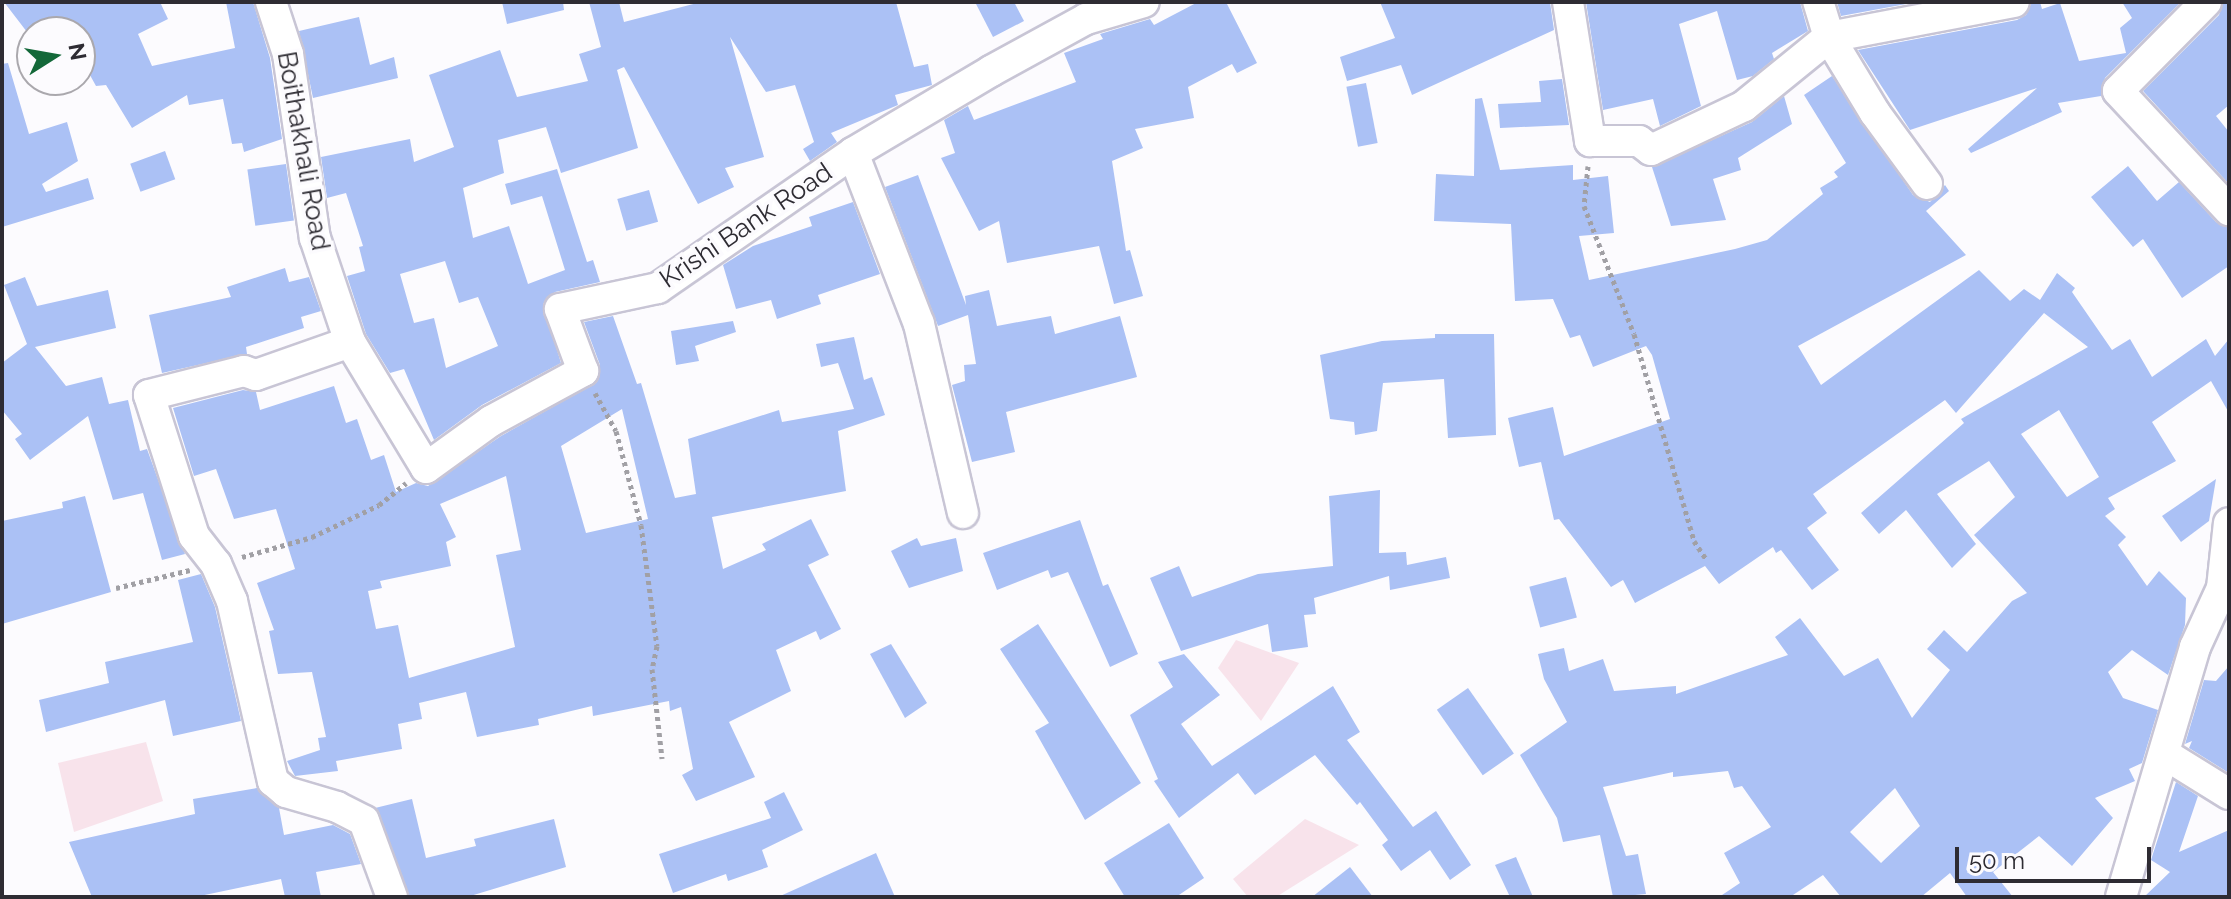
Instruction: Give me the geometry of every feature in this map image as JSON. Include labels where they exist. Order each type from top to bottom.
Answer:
[{"type":"street","name":"Boithakhali Road","points":[[271,2],[288,54],[315,238],[350,342],[426,468]]},
{"type":"street","name":"Krishi Bank Road","points":[[583,371],[560,309],[658,288],[853,153],[1086,19],[1144,2]]},
{"type":"street","points":[[1568,2],[1590,141],[1639,141],[1651,150],[1744,106],[1829,37],[2014,2]]},
{"type":"street","points":[[1818,2],[1829,37],[1875,113],[1927,184]]},
{"type":"street","points":[[2206,2],[2118,91],[2229,210]]},
{"type":"street","points":[[2225,2],[2229,7]]},
{"type":"street","points":[[853,153],[919,324],[963,513]]},
{"type":"street","points":[[350,342],[256,375],[244,371],[149,395],[194,536],[216,564],[239,625],[273,781],[286,792],[337,807],[364,821],[392,897]]},
{"type":"street","points":[[426,468],[491,421],[583,371]]},
{"type":"street","points":[[2121,897],[2166,755],[2195,647],[2222,588],[2229,523]]},
{"type":"street","points":[[2166,755],[2229,794]]},
{"type":"path","points":[[1590,141],[1584,206],[1638,347],[1694,541],[1707,560]]},
{"type":"path","points":[[583,371],[616,431],[633,485],[657,646],[652,669],[662,758]]},
{"type":"path","points":[[116,588],[312,537],[379,505],[426,468]]},
{"type":"shaded area","points":[[1236,640],[1299,663],[1261,721],[1218,668]]},
{"type":"shaded area","points":[[146,742],[163,801],[74,832],[58,763]]},
{"type":"shaded area","points":[[1305,819],[1359,845],[1276,897],[1248,897],[1233,879]]},
{"type":"building","points":[[4,2],[160,2],[168,19],[138,34],[152,66],[235,48],[226,2],[253,2],[270,58],[282,139],[244,152],[242,143],[232,144],[223,99],[189,105],[187,95],[132,128],[106,85],[96,86],[96,16],[16,18]]},
{"type":"building","points":[[502,2],[563,2],[564,10],[507,24]]},
{"type":"building","points":[[589,2],[619,2],[624,22],[701,2],[896,2],[914,67],[928,64],[932,85],[895,95],[898,105],[831,133],[837,142],[810,161],[803,149],[814,142],[795,85],[766,92],[730,37],[764,157],[725,168],[734,187],[698,204],[624,67],[617,70],[638,148],[561,173],[546,127],[498,140],[504,173],[463,188],[473,238],[509,226],[528,284],[565,270],[542,196],[511,205],[505,184],[557,169],[587,262],[593,260],[600,282],[555,292],[543,304],[561,363],[482,405],[434,440],[404,369],[390,373],[366,334],[347,276],[365,271],[359,247],[363,246],[346,193],[327,198],[321,157],[410,139],[414,162],[454,147],[429,75],[500,50],[517,97],[588,81],[579,54],[601,47]],"holes":[[[445,261],[459,303],[478,297],[498,346],[446,368],[434,318],[414,323],[400,274]]]},
{"type":"building","points":[[975,2],[1014,2],[1024,21],[993,37]]},
{"type":"building","points":[[1198,2],[1226,2],[1257,63],[1237,73],[1232,64],[1188,87],[1194,118],[1135,129],[1143,148],[1112,161],[1126,251],[1130,250],[1143,296],[1114,304],[1099,246],[1007,263],[999,221],[979,231],[941,158],[955,153],[944,120],[968,106],[974,120],[1076,82],[1064,53],[1103,39],[1100,34],[1150,19],[1154,25]]},
{"type":"building","points":[[1380,2],[1550,2],[1554,30],[1412,95],[1401,65],[1347,81],[1340,57],[1395,38]]},
{"type":"building","points":[[1586,2],[1800,2],[1808,31],[1772,53],[1774,59],[1753,76],[1737,80],[1717,11],[1679,24],[1701,106],[1660,126],[1653,99],[1603,110]]},
{"type":"building","points":[[1837,2],[1917,2],[1841,16]]},
{"type":"building","points":[[2032,2],[2040,2],[2042,9],[2060,3],[2079,61],[2126,53],[2120,28],[2132,18],[2122,2],[2181,2],[2105,78],[2101,96],[2058,103],[2062,112],[1971,153],[1968,149],[2037,88],[1910,130],[1858,50],[2017,20],[2026,15]]},
{"type":"building","points":[[2223,2],[2229,2],[2229,105],[2216,116],[2229,132],[2229,184],[2143,91],[2219,15]]},
{"type":"building","points":[[359,17],[370,65],[394,57],[398,78],[313,98],[299,31]]},
{"type":"building","points":[[8,63],[29,134],[67,122],[78,161],[42,184],[46,192],[88,178],[94,199],[2,227],[2,64]]},
{"type":"building","points":[[1832,76],[1913,195],[1930,202],[1945,185],[1949,191],[1926,211],[1966,255],[1798,346],[1821,385],[1979,270],[2010,301],[2024,289],[2040,300],[2057,273],[2075,288],[2072,292],[2112,350],[2130,339],[2152,377],[2206,339],[2215,356],[2229,339],[2229,413],[2211,381],[2152,422],[2176,461],[2108,498],[2115,509],[2105,516],[2126,537],[2118,545],[2147,586],[2159,571],[2186,598],[2185,625],[2168,675],[2132,650],[2108,672],[2123,698],[2158,710],[2142,763],[2129,769],[2135,781],[2095,798],[2113,818],[2072,866],[2039,836],[1993,872],[2013,897],[1967,897],[1950,873],[1921,897],[1841,897],[1823,875],[1790,897],[1719,897],[1740,883],[1724,853],[1771,827],[1742,786],[1734,788],[1728,771],[1673,777],[1673,772],[1603,787],[1626,856],[1638,854],[1646,894],[1613,897],[1600,835],[1563,842],[1557,818],[1520,755],[1567,722],[1544,679],[1538,654],[1564,648],[1569,671],[1603,659],[1614,691],[1676,686],[1676,694],[1788,655],[1775,637],[1800,618],[1844,676],[1878,658],[1912,718],[1950,670],[1927,649],[1944,630],[1967,652],[2012,601],[2027,593],[1974,535],[2015,497],[1989,461],[1937,494],[1976,544],[1952,568],[1906,510],[1879,534],[1861,513],[1964,423],[1961,419],[2088,347],[2044,313],[1956,413],[1945,400],[1813,494],[1827,513],[1807,528],[1839,570],[1812,590],[1781,550],[1776,553],[1773,547],[1719,584],[1705,566],[1635,603],[1623,580],[1611,587],[1559,519],[1554,520],[1541,462],[1519,467],[1508,418],[1553,407],[1564,456],[1670,419],[1652,355],[1646,346],[1593,367],[1580,335],[1570,338],[1553,299],[1515,301],[1511,224],[1434,221],[1436,174],[1474,176],[1475,99],[1482,98],[1500,170],[1573,165],[1573,180],[1608,176],[1614,233],[1579,236],[1589,280],[1767,240],[1823,194],[1820,188],[1838,177],[1834,172],[1846,163],[1804,95]],"holes":[[[2059,410],[2099,477],[2067,497],[2021,434]],[[1895,788],[1920,826],[1881,863],[1850,832]]]},
{"type":"building","points":[[1562,79],[1569,125],[1500,128],[1498,104],[1541,102],[1539,81]]},
{"type":"building","points":[[1366,83],[1378,143],[1358,147],[1346,87]]},
{"type":"building","points":[[1784,96],[1792,124],[1738,158],[1741,170],[1713,179],[1726,220],[1671,226],[1652,167],[1752,122]]},
{"type":"building","points":[[165,151],[175,179],[140,192],[130,164]]},
{"type":"building","points":[[286,164],[294,220],[255,226],[247,169]]},
{"type":"building","points":[[2128,166],[2157,201],[2179,182],[2216,222],[2229,228],[2229,266],[2182,298],[2143,239],[2133,247],[2091,197]]},
{"type":"building","points":[[918,175],[966,305],[965,296],[989,290],[997,326],[1051,316],[1055,334],[1120,316],[1137,377],[1006,412],[1015,452],[972,462],[952,385],[965,381],[964,365],[976,364],[968,315],[938,326],[885,187]]},
{"type":"building","points":[[649,190],[658,222],[626,231],[617,199]]},
{"type":"building","points":[[853,202],[880,274],[818,295],[821,304],[777,319],[771,300],[736,309],[723,265],[753,246],[812,226],[809,217]]},
{"type":"building","points":[[285,268],[289,282],[309,277],[321,311],[301,317],[304,328],[246,347],[247,354],[162,373],[149,315],[231,297],[227,287]]},
{"type":"building","points":[[25,277],[37,306],[108,290],[116,328],[35,347],[66,386],[102,377],[109,404],[128,400],[140,451],[147,449],[185,554],[162,560],[143,493],[113,500],[88,416],[30,460],[15,439],[22,434],[2,410],[2,363],[27,344],[4,285]]},
{"type":"building","points":[[613,316],[637,384],[641,383],[675,498],[696,494],[688,439],[779,410],[782,422],[854,409],[838,363],[821,367],[816,344],[854,337],[864,380],[872,377],[885,415],[838,431],[846,491],[712,517],[723,569],[766,550],[762,544],[811,519],[829,555],[808,565],[841,629],[820,640],[816,631],[776,650],[791,691],[729,722],[755,777],[696,801],[682,775],[693,769],[681,707],[670,711],[669,701],[593,716],[592,706],[538,719],[539,725],[477,737],[466,692],[419,703],[422,719],[398,724],[402,749],[336,761],[338,771],[295,776],[287,761],[320,750],[318,738],[326,737],[312,672],[278,674],[269,631],[274,630],[257,583],[295,569],[276,509],[234,519],[216,469],[194,476],[173,408],[243,390],[256,392],[260,410],[334,386],[346,423],[357,419],[371,460],[384,455],[396,492],[416,483],[428,486],[501,436],[597,382],[600,365],[584,322]],"holes":[[[622,409],[648,519],[586,533],[561,446]],[[506,476],[521,550],[496,555],[515,647],[409,678],[398,625],[376,629],[368,591],[382,588],[380,581],[451,566],[446,542],[456,537],[440,504]]]},
{"type":"building","points":[[733,321],[736,332],[695,346],[699,361],[676,365],[671,331]]},
{"type":"building","points":[[1435,334],[1494,334],[1496,435],[1448,438],[1444,379],[1383,383],[1377,431],[1355,435],[1354,422],[1330,419],[1320,355],[1382,341],[1435,338]]},
{"type":"building","points":[[2216,479],[2209,521],[2181,542],[2162,516]]},
{"type":"building","points":[[1380,490],[1379,553],[1406,552],[1407,565],[1446,557],[1450,578],[1390,590],[1389,576],[1314,598],[1316,614],[1304,615],[1308,647],[1272,652],[1268,624],[1181,651],[1150,578],[1179,566],[1192,597],[1258,574],[1333,566],[1329,496]]},
{"type":"building","points":[[85,496],[111,592],[2,624],[2,521],[63,508],[62,502]]},
{"type":"building","points":[[1080,520],[1103,586],[1108,584],[1138,654],[1110,667],[1068,572],[1051,578],[1048,570],[997,590],[983,553]]},
{"type":"building","points":[[917,538],[921,546],[956,538],[963,571],[909,588],[891,551]]},
{"type":"building","points":[[201,574],[215,607],[241,721],[173,736],[165,700],[46,732],[39,700],[109,683],[105,662],[193,642],[178,580]]},
{"type":"building","points":[[1566,577],[1577,618],[1540,627],[1529,587]]},
{"type":"building","points":[[1038,624],[1141,783],[1085,820],[1035,731],[1049,723],[1000,649]]},
{"type":"building","points":[[891,644],[927,703],[905,718],[870,654]]},
{"type":"building","points":[[1184,654],[1220,695],[1181,724],[1212,766],[1333,686],[1360,732],[1347,740],[1413,827],[1436,811],[1471,865],[1450,880],[1430,850],[1401,871],[1382,845],[1388,840],[1360,802],[1357,805],[1315,755],[1255,795],[1238,773],[1179,818],[1154,781],[1158,779],[1130,715],[1173,687],[1158,662]]},
{"type":"building","points":[[2229,666],[2229,773],[2189,748],[2192,741],[2185,744],[2204,680],[2216,681]]},
{"type":"building","points":[[1468,688],[1514,754],[1483,775],[1437,710]]},
{"type":"building","points":[[2176,782],[2198,796],[2179,852],[2229,830],[2229,897],[2144,897],[2170,872],[2151,860]]},
{"type":"building","points":[[257,788],[279,808],[284,835],[333,825],[350,834],[361,864],[316,872],[321,897],[285,897],[281,879],[195,897],[92,897],[69,842],[195,814],[193,799]]},
{"type":"building","points":[[784,792],[803,830],[762,850],[768,867],[728,881],[726,874],[673,893],[659,854],[771,818],[764,802]]},
{"type":"building","points":[[412,799],[426,858],[476,846],[474,839],[554,819],[566,867],[467,897],[410,897],[375,808]]},
{"type":"building","points":[[1169,823],[1204,878],[1176,897],[1125,897],[1104,863]]},
{"type":"building","points":[[876,853],[895,897],[778,897]]},
{"type":"building","points":[[1516,857],[1533,897],[1510,897],[1495,865]]},
{"type":"building","points":[[1350,867],[1373,897],[1312,897]]}]
